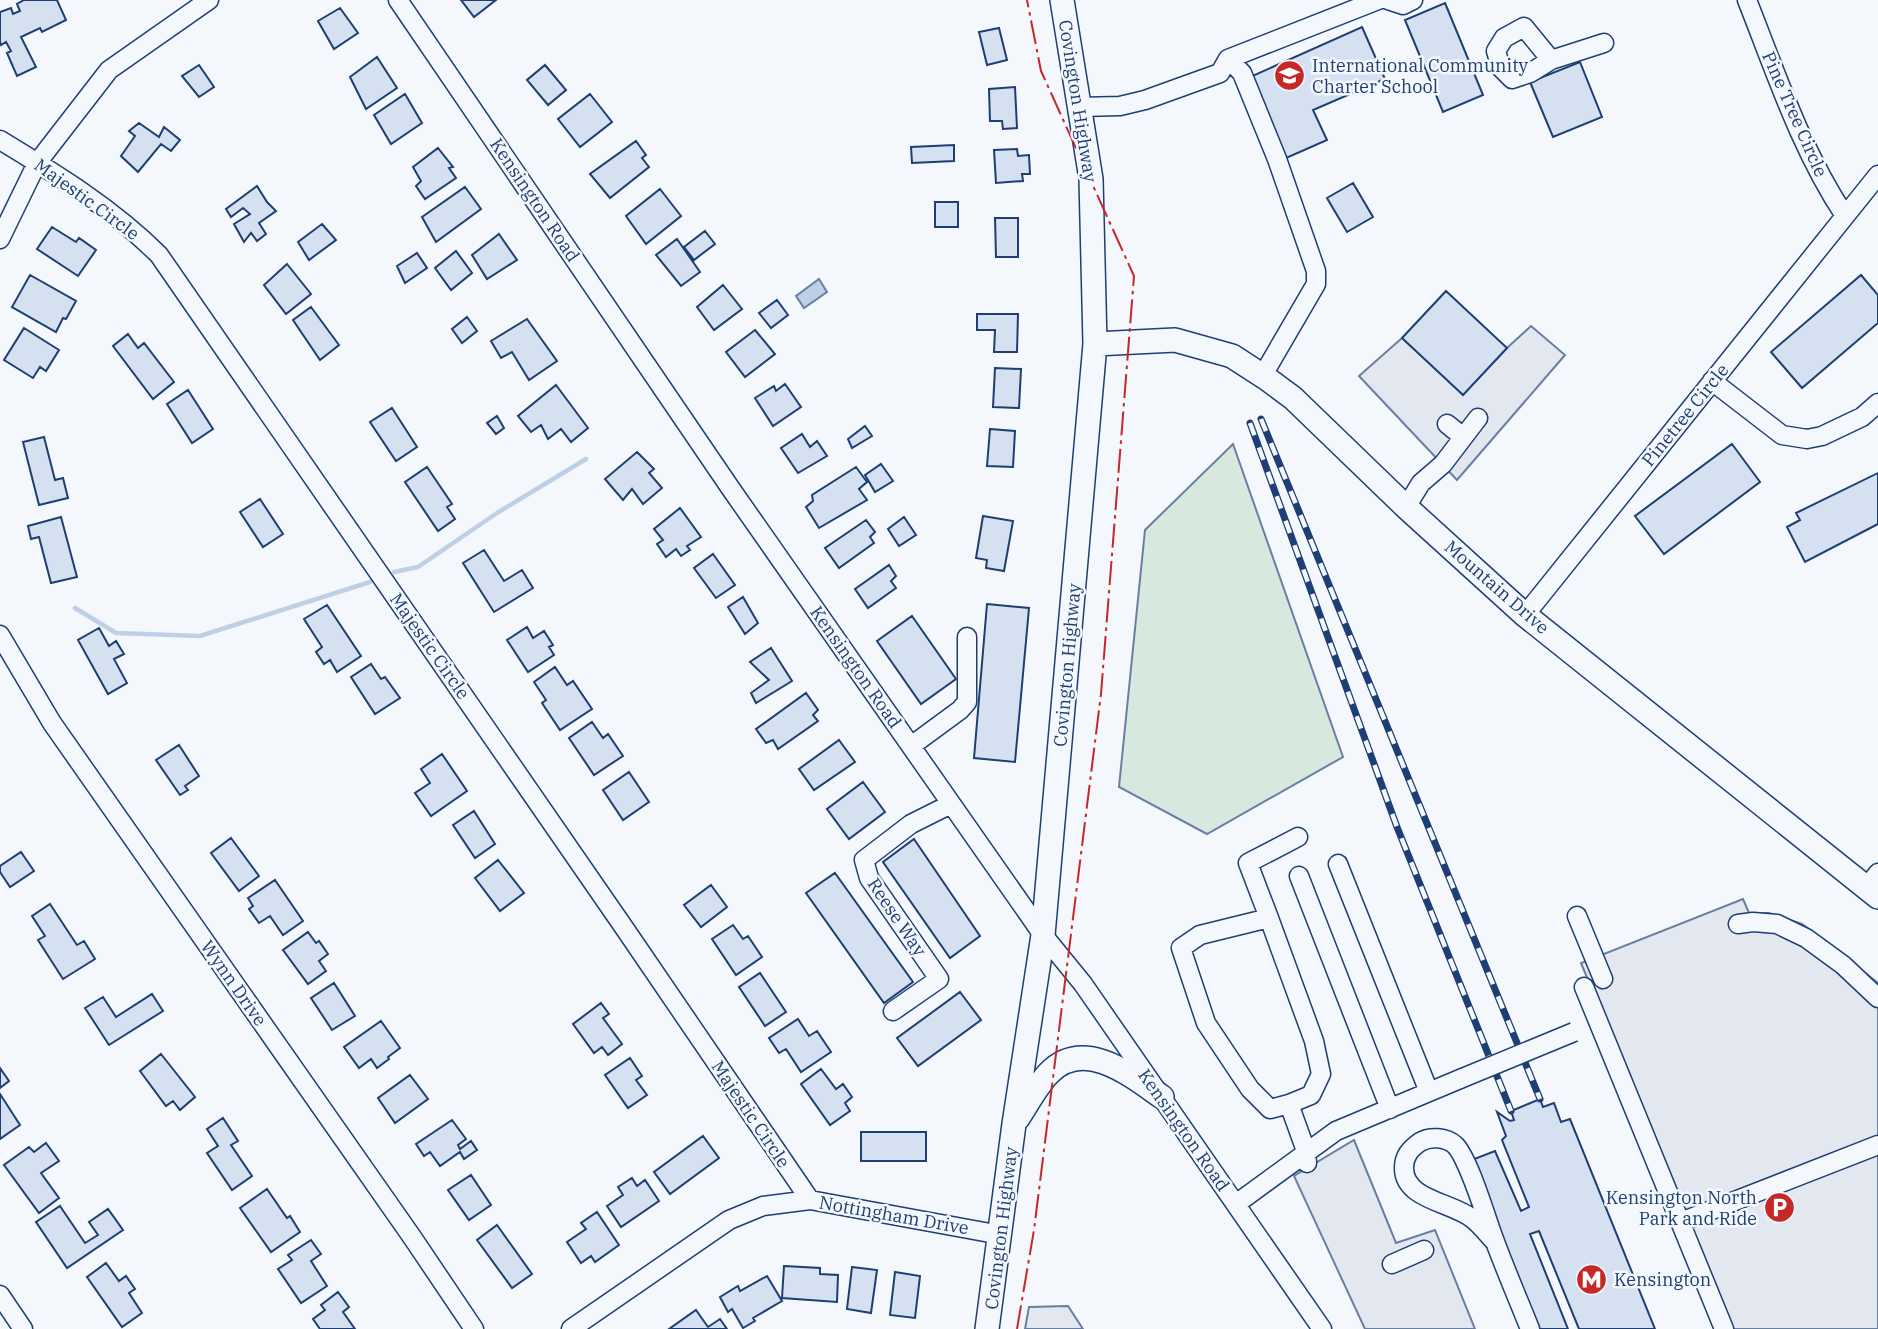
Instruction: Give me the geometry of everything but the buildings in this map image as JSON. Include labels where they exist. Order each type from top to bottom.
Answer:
[{"type":"main road","name":"Covington Highway","points":[[987,1329],[1014,1124],[1044,935],[1095,344],[1091,179],[1062,0]]},
{"type":"main road","name":"Mountain Drive","points":[[1095,344],[1175,340],[1232,356],[1263,376],[1293,398],[1406,507],[1525,615],[1874,886]]},
{"type":"main road","points":[[1014,1124],[1048,1074],[1060,1063],[1077,1058],[1102,1061],[1132,1076],[1162,1097]]},
{"type":"street","points":[[0,239],[37,163],[109,70],[209,0]]},
{"type":"street","name":"Kensington Road","points":[[398,0],[731,489],[1044,935],[1083,984],[1322,1329]]},
{"type":"street","points":[[1080,107],[1120,106],[1145,100],[1220,73],[1228,59],[1378,0]]},
{"type":"street","points":[[1388,0],[1403,5],[1413,0]]},
{"type":"street","name":"Pine Tree Circle","points":[[1747,0],[1804,144],[1845,216]]},
{"type":"street","points":[[1551,60],[1604,43]]},
{"type":"street","points":[[1228,59],[1242,73],[1277,159],[1316,271],[1316,284],[1263,376]]},
{"type":"street","name":"Majestic Circle","points":[[0,141],[80,190],[141,237],[159,255],[810,1200]]},
{"type":"street","points":[[1845,216],[1878,175]]},
{"type":"street","name":"Pinetree Circle","points":[[1525,615],[1845,216]]},
{"type":"street","points":[[1712,381],[1782,435],[1807,439],[1822,436],[1862,417],[1878,403]]},
{"type":"street","points":[[1406,507],[1478,418]]},
{"type":"street","points":[[1447,424],[1463,437]]},
{"type":"street","name":"Wynn Drive","points":[[0,635],[52,723],[474,1329]]},
{"type":"street","points":[[911,746],[967,702],[967,637]]},
{"type":"street","name":"Reese Way","points":[[893,1011],[939,979],[869,878],[864,860],[911,824],[951,804]]},
{"type":"street","points":[[1269,918],[1200,935],[1181,948],[1206,1023],[1250,1089],[1270,1109],[1311,1095],[1321,1074],[1314,1041],[1269,918],[1248,863],[1298,837]]},
{"type":"street","points":[[1338,864],[1429,1092]]},
{"type":"street","points":[[1299,876],[1390,1108]]},
{"type":"street","points":[[1577,916],[1603,979]]},
{"type":"street","points":[[1738,924],[1777,924],[1807,938],[1843,965],[1878,998]]},
{"type":"street","points":[[1584,987],[1724,1329]]},
{"type":"street","points":[[1236,1204],[1306,1157],[1336,1130],[1598,1023]]},
{"type":"street","points":[[1289,1104],[1306,1157]]},
{"type":"street","points":[[1336,1130],[1343,1148]]},
{"type":"street","points":[[1495,1242],[1474,1219],[1456,1208],[1417,1193],[1407,1183],[1405,1157],[1413,1147],[1424,1139],[1442,1138],[1454,1144],[1464,1158],[1530,1329]]},
{"type":"street","points":[[1681,1222],[1878,1145]]},
{"type":"street","name":"Nottingham Drive","points":[[571,1329],[729,1220],[763,1206],[810,1200],[1001,1235]]},
{"type":"street","points":[[1392,1264],[1424,1250]]},
{"type":"street","points":[[0,1295],[23,1329]]},
{"type":"shaded area","points":[[1531,326],[1565,355],[1457,480],[1359,376],[1402,338],[1463,394]]},
{"type":"shaded area","points":[[1233,444],[1343,757],[1207,834],[1119,787],[1145,530]]},
{"type":"shaded area","name":"Kensington North Park and Ride","points":[[1743,899],[1749,913],[1769,913],[1802,924],[1878,983],[1878,1329],[1732,1329],[1581,963]]},
{"type":"shaded area","points":[[1354,1140],[1396,1243],[1435,1230],[1475,1329],[1365,1329],[1294,1176]]},
{"type":"shaded area","points":[[1068,1306],[1083,1329],[1025,1329],[1029,1307]]},
{"type":"water","points":[[819,279],[827,292],[804,308],[796,296]]},
{"type":"waterway","points":[[394,572],[418,567],[497,513],[586,459]]},
{"type":"waterway","points":[[75,608],[116,633],[200,636],[370,582]]},
{"type":"railway","points":[[1261,419],[1540,1099]]},
{"type":"railway","points":[[1250,423],[1397,827],[1511,1111]]},
{"type":"power","points":[[1017,1329],[1034,1230],[1101,694],[1134,276],[1041,71],[1027,0]]},
{"type":"place","name":"International Community Charter School","points":[[1289,75]]},
{"type":"place","name":"Kensington North Park and Ride","points":[[1780,1207]]},
{"type":"place","name":"Kensington","points":[[1591,1279]]}]
